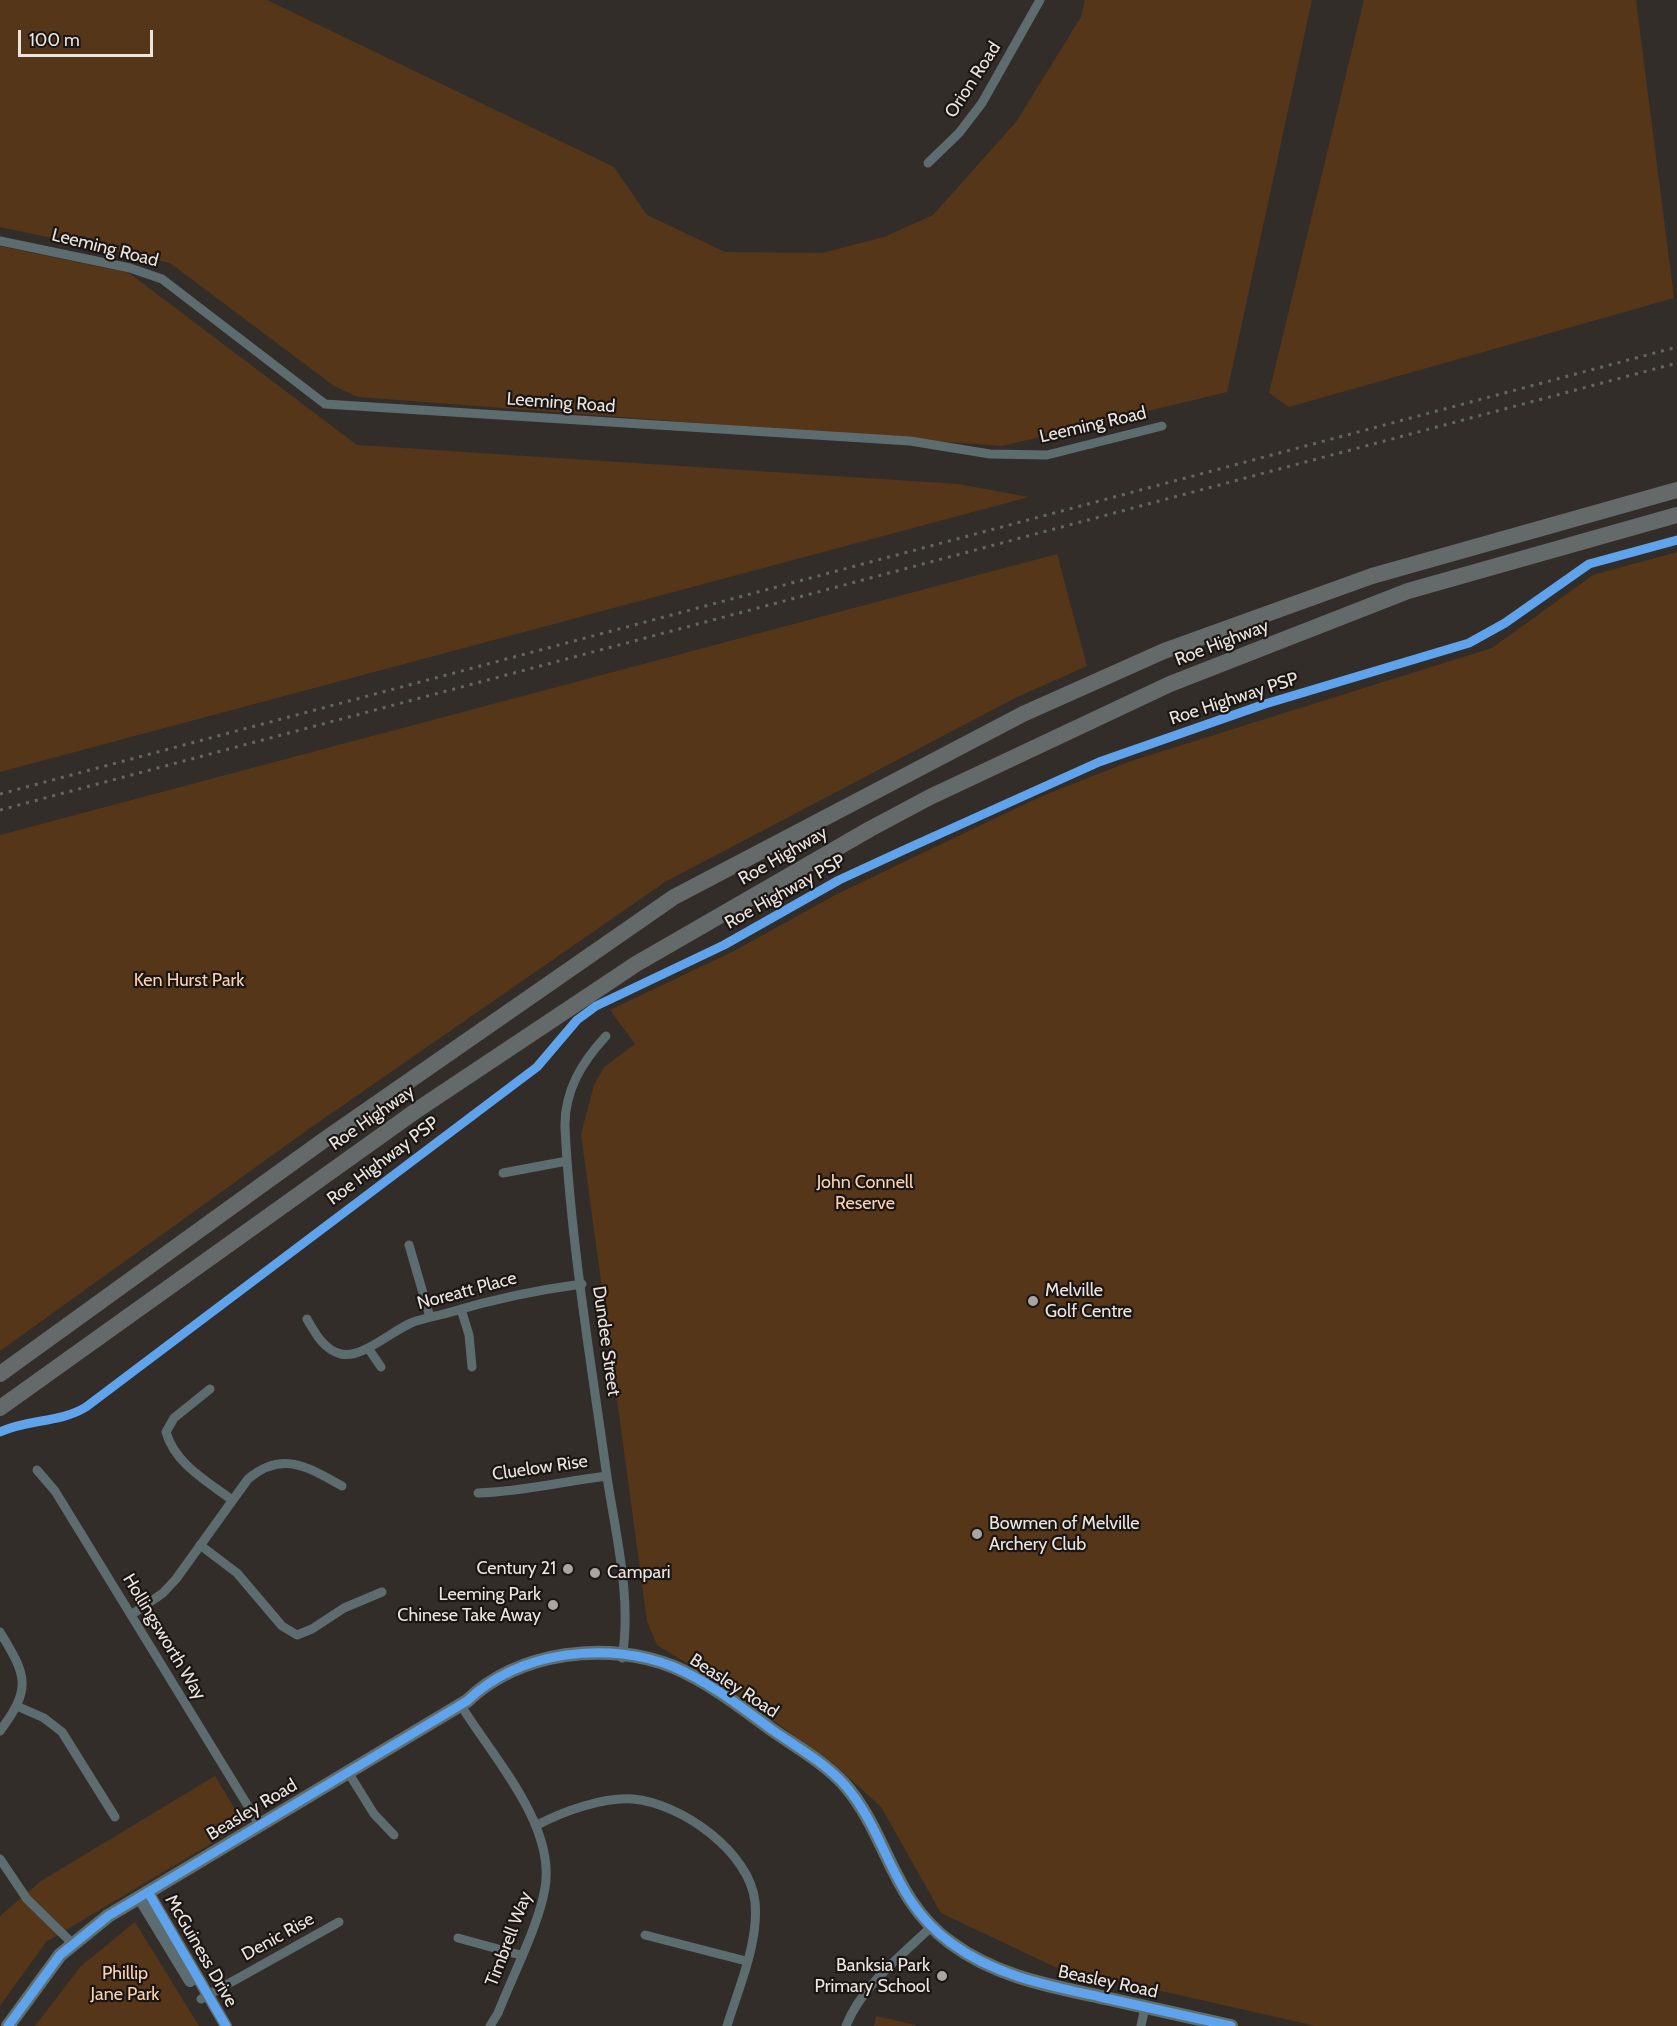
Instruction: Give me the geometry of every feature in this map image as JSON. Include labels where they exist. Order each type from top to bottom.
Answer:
[{"type":"highway","name":"Roe Highway","points":[[0,1374],[324,1140],[674,897],[1023,714],[1164,651],[1372,576],[1677,490]]},
{"type":"highway","name":"Roe Highway","points":[[0,1408],[417,1110],[636,964],[870,829],[930,797],[1170,684],[1375,604],[1419,588],[1677,516]]},
{"type":"main road","name":"Beasley Road","points":[[8,2026],[72,1943],[143,1895],[259,1824],[463,1702],[528,1672],[560,1663],[622,1657],[676,1676],[703,1690],[825,1775],[843,1793],[855,1812],[888,1880],[908,1910],[961,1959],[998,1978],[1039,1990],[1143,2015],[1205,2026]]},
{"type":"main road","name":"Beasley Road","points":[[1143,2015],[1231,2026]]},
{"type":"street","name":"Orion Road","points":[[928,163],[959,133],[982,103],[1038,2]]},
{"type":"street","name":"Leeming Road","points":[[0,241],[130,268],[162,279],[325,404],[910,441],[990,454],[1047,455],[1162,426]]},
{"type":"street","name":"Dundee Street","points":[[606,1036],[590,1054],[569,1094],[564,1116],[567,1161],[624,1611],[622,1657]]},
{"type":"street","points":[[503,1173],[567,1161]]},
{"type":"street","points":[[409,1245],[430,1317]]},
{"type":"street","name":"Noreatt Place","points":[[307,1319],[318,1338],[330,1349],[342,1355],[355,1354],[395,1330],[430,1317],[512,1295],[582,1284]]},
{"type":"street","points":[[461,1309],[469,1335],[472,1367]]},
{"type":"street","points":[[368,1348],[381,1367]]},
{"type":"street","points":[[210,1389],[174,1418],[166,1432],[170,1447],[186,1464],[232,1500]]},
{"type":"street","points":[[131,1615],[163,1593],[248,1479],[259,1470],[285,1463],[308,1467],[342,1486]]},
{"type":"street","name":"Hollingsworth Way","points":[[37,1470],[55,1491],[259,1824]]},
{"type":"street","name":"Cluelow Rise","points":[[478,1493],[513,1492],[556,1482],[607,1476]]},
{"type":"street","points":[[200,1545],[237,1573],[282,1626],[297,1635],[312,1629],[344,1608],[382,1592]]},
{"type":"street","points":[[0,1632],[17,1660],[23,1684],[19,1707],[0,1731]]},
{"type":"street","name":"Timbrell Way","points":[[463,1702],[537,1825],[546,1856],[545,1887],[498,2013],[490,2026]]},
{"type":"street","points":[[19,1707],[44,1718],[62,1732],[115,1817]]},
{"type":"street","points":[[348,1772],[374,1814],[394,1835]]},
{"type":"street","points":[[537,1825],[592,1805],[613,1800],[634,1799],[671,1809],[730,1850],[750,1879],[755,1900],[756,1925],[727,2026]]},
{"type":"street","points":[[0,1859],[27,1899],[72,1943]]},
{"type":"street","name":"McGuiness Drive","points":[[143,1895],[204,1997],[225,2026]]},
{"type":"street","name":"Denic Rise","points":[[204,1997],[339,1922]]},
{"type":"street","points":[[846,2026],[852,2011],[867,1991],[928,1929]]},
{"type":"street","points":[[645,1935],[746,1961]]},
{"type":"street","points":[[458,1938],[520,1955]]},
{"type":"street","name":"McGuiness Drive","points":[[204,1997],[217,2026]]},
{"type":"green space","points":[[0,0],[267,0],[614,167],[647,215],[725,252],[822,253],[884,237],[933,215],[1016,122],[1081,17],[1085,0],[1312,0],[1227,392],[1002,446],[358,397],[334,386],[170,263],[0,227]]},
{"type":"green space","points":[[1364,0],[1636,0],[1674,298],[1289,407],[1269,393]]},
{"type":"green space","points":[[0,246],[129,273],[357,445],[958,484],[1029,497],[0,772]]},
{"type":"green space","name":"John Connell Reserve","points":[[1677,552],[1677,2026],[1316,2026],[1055,1967],[941,1913],[881,1807],[834,1764],[732,1691],[657,1645],[647,1621],[581,1134],[594,1085],[604,1067],[635,1044],[610,1010],[734,951],[837,894],[1040,797],[1131,761],[1492,648],[1593,575]]},
{"type":"green space","name":"Ken Hurst Park","points":[[1057,554],[1087,666],[1015,698],[665,882],[313,1126],[0,1351],[0,835]]},
{"type":"green space","points":[[215,1776],[244,1824],[46,1942],[0,2006],[0,1916],[41,1881]]},
{"type":"green space","name":"Phillip Jane Park","points":[[135,1922],[199,2026],[35,2026],[81,1966]]},
{"type":"green space","points":[[876,2016],[916,2025],[874,2026]]},
{"type":"railway","points":[[0,794],[1677,347]]},
{"type":"railway","points":[[0,810],[1677,363]]},
{"type":"cycle path","name":"Roe Highway PSP","points":[[0,1432],[66,1416],[86,1407],[537,1067],[577,1020],[596,1006],[724,945],[839,880],[1099,762],[1265,704],[1469,643],[1505,623],[1589,564],[1677,540]]},
{"type":"cycle path","points":[[8,2026],[60,1955],[108,1916],[467,1701],[488,1684],[538,1661],[565,1655],[593,1653],[621,1654],[648,1659],[687,1673],[724,1695],[828,1769],[859,1803],[902,1887],[915,1907],[931,1926],[969,1955],[1025,1979],[1231,2026]]},
{"type":"cycle path","points":[[148,1892],[226,2026]]},
{"type":"place","name":"Melville Golf Centre","points":[[1033,1301]]},
{"type":"place","name":"Bowmen of Melville Archery Club","points":[[977,1534]]},
{"type":"place","name":"Century 21","points":[[568,1569]]},
{"type":"place","name":"Campari","points":[[595,1573]]},
{"type":"place","name":"Leeming Park Chinese Take Away","points":[[553,1605]]},
{"type":"place","name":"Banksia Park Primary School","points":[[942,1976]]}]
